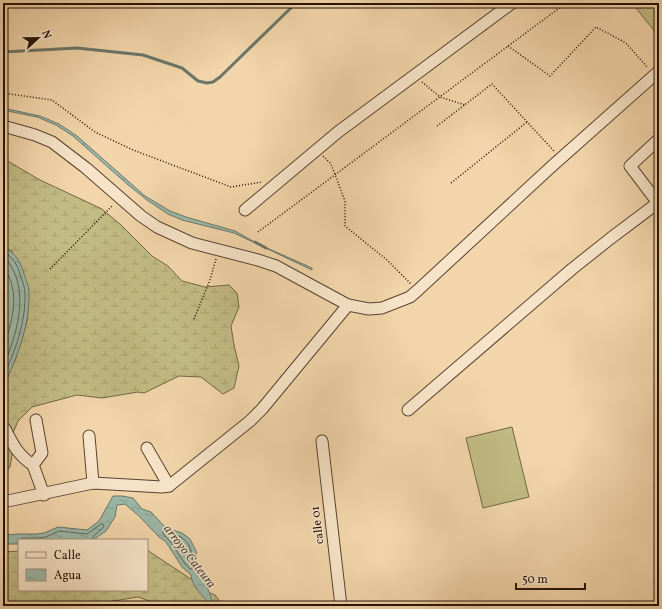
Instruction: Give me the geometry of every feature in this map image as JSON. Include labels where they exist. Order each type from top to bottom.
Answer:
[{"type":"street","points":[[245,210],[338,132],[512,3]]},
{"type":"street","points":[[3,126],[35,135],[52,142],[86,168],[141,216],[157,227],[192,243],[276,266],[348,305],[370,309],[382,308],[396,303],[418,290],[560,158],[657,73]]},
{"type":"street","points":[[408,410],[572,269],[659,203],[630,166],[659,139]]},
{"type":"street","points":[[3,502],[44,495],[93,483],[162,487],[169,486],[262,409],[348,305]]},
{"type":"street","points":[[34,465],[42,453],[36,420]]},
{"type":"street","points":[[5,429],[17,452],[34,465],[44,495]]},
{"type":"street","points":[[89,436],[93,483]]},
{"type":"street","name":"calle 01","points":[[322,441],[341,606]]},
{"type":"street","points":[[146,448],[169,486]]},
{"type":"path","points":[[258,232],[566,3]]},
{"type":"path","points":[[508,46],[550,76],[596,27],[626,43],[657,73]]},
{"type":"path","points":[[415,75],[440,97],[465,105]]},
{"type":"path","points":[[437,126],[492,84],[560,158]]},
{"type":"path","points":[[3,94],[52,100],[95,132],[133,150],[231,187],[282,179]]},
{"type":"path","points":[[451,183],[526,122]]},
{"type":"path","points":[[317,150],[330,164],[345,201],[345,226],[387,260],[418,290]]},
{"type":"path","points":[[50,269],[120,198]]},
{"type":"path","points":[[194,319],[210,280],[219,250]]},
{"type":"green space","points":[[632,3],[659,3],[659,31],[656,33]]},
{"type":"green space","points":[[6,160],[40,180],[102,209],[121,225],[152,256],[168,266],[182,281],[205,287],[229,285],[237,293],[239,307],[231,326],[239,366],[234,388],[223,394],[201,377],[179,376],[144,393],[138,392],[102,398],[77,395],[32,407],[18,421],[10,440],[12,455],[10,467],[3,473],[3,384],[5,383],[16,358],[28,318],[12,251],[3,247],[3,161]]},
{"type":"green space","points":[[512,427],[529,497],[483,508],[466,438]]},
{"type":"green space","points":[[18,551],[18,591],[148,591],[148,551],[194,581],[203,590],[215,595],[224,606],[164,606],[138,597],[83,606],[3,606],[3,552]]},
{"type":"water","points":[[3,108],[40,116],[59,124],[77,136],[145,196],[170,211],[235,231],[258,244],[312,268],[312,270],[234,233],[182,220],[168,214],[147,200],[73,136],[56,125],[37,117],[3,110]]},
{"type":"water","points":[[3,247],[14,255],[23,270],[29,292],[29,304],[28,316],[19,350],[5,383],[3,384]]},
{"type":"water","name":"arroyo Cateura","points":[[113,496],[122,496],[133,498],[142,509],[151,512],[165,527],[182,533],[190,539],[196,551],[197,566],[214,606],[212,606],[199,592],[193,583],[191,575],[182,567],[166,542],[125,504],[117,505],[115,517],[106,531],[94,539],[18,539],[18,544],[3,544],[3,535],[44,533],[58,527],[87,530],[99,521]]},
{"type":"waterway","points":[[3,52],[77,48],[143,55],[182,68],[198,81],[207,83],[213,82],[220,77],[296,3]]},
{"type":"waterway","points":[[255,242],[266,248]]}]
